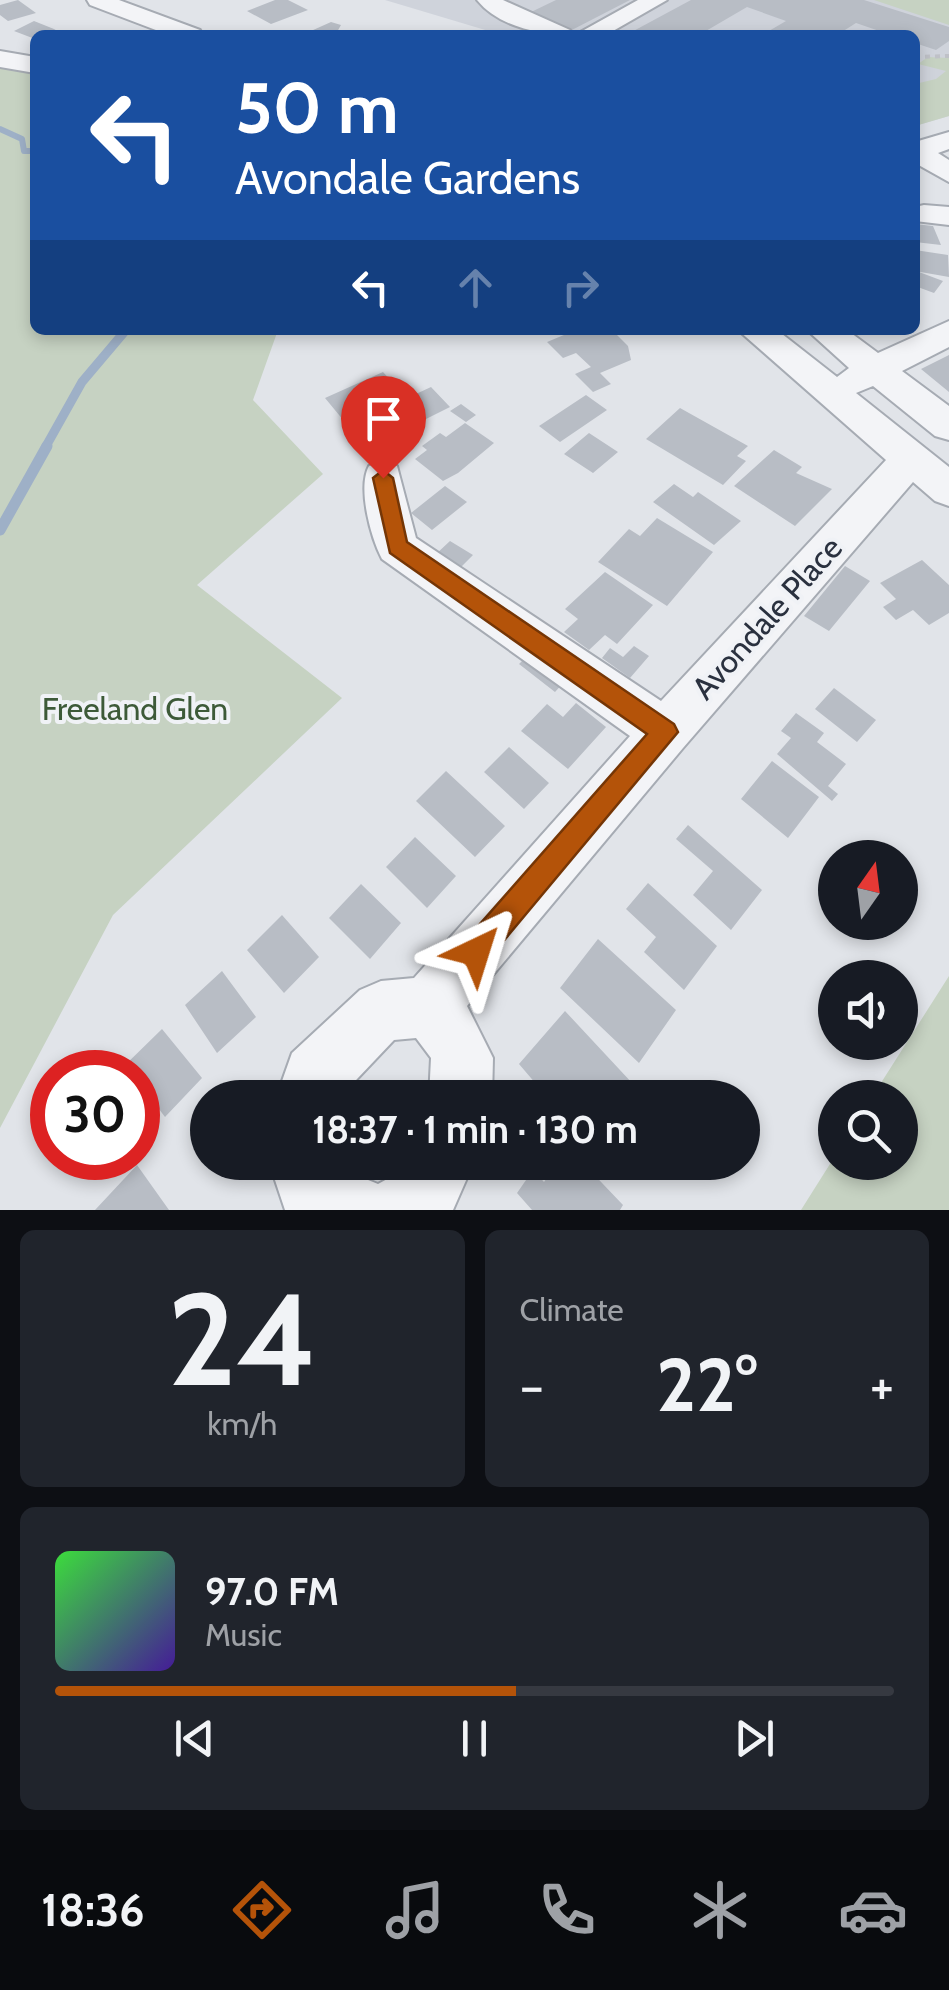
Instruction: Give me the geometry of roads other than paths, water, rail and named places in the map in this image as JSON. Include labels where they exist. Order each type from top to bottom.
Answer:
[{"type":"street","points":[[98,0],[178,30]]},
{"type":"street","points":[[488,0],[549,30]]},
{"type":"street","points":[[597,30],[656,0]]},
{"type":"street","points":[[0,59],[30,63]]},
{"type":"street","points":[[920,150],[949,140]]},
{"type":"street","points":[[920,154],[949,173]]},
{"type":"street","points":[[831,392],[949,332]]},
{"type":"street","points":[[761,335],[949,490]]},
{"type":"street","points":[[830,335],[949,426]]},
{"type":"street","name":"Avondale Place","points":[[428,1006],[665,732],[912,458]]},
{"type":"street","points":[[383,478],[397,547],[665,732]]},
{"type":"street","points":[[313,1080],[381,1011],[428,1006],[458,1039],[464,1080]]},
{"type":"street","points":[[307,1180],[310,1190],[360,1210]]},
{"type":"street","points":[[397,1210],[426,1195],[433,1180]]},
{"type":"waterway","points":[[0,129],[22,139],[24,151],[30,151]]},
{"type":"waterway","points":[[45,448],[82,382],[122,335]]},
{"type":"waterway","points":[[0,530],[47,446]]},
{"type":"park label","name":"Freeland Glen","points":[[135,709]]}]
